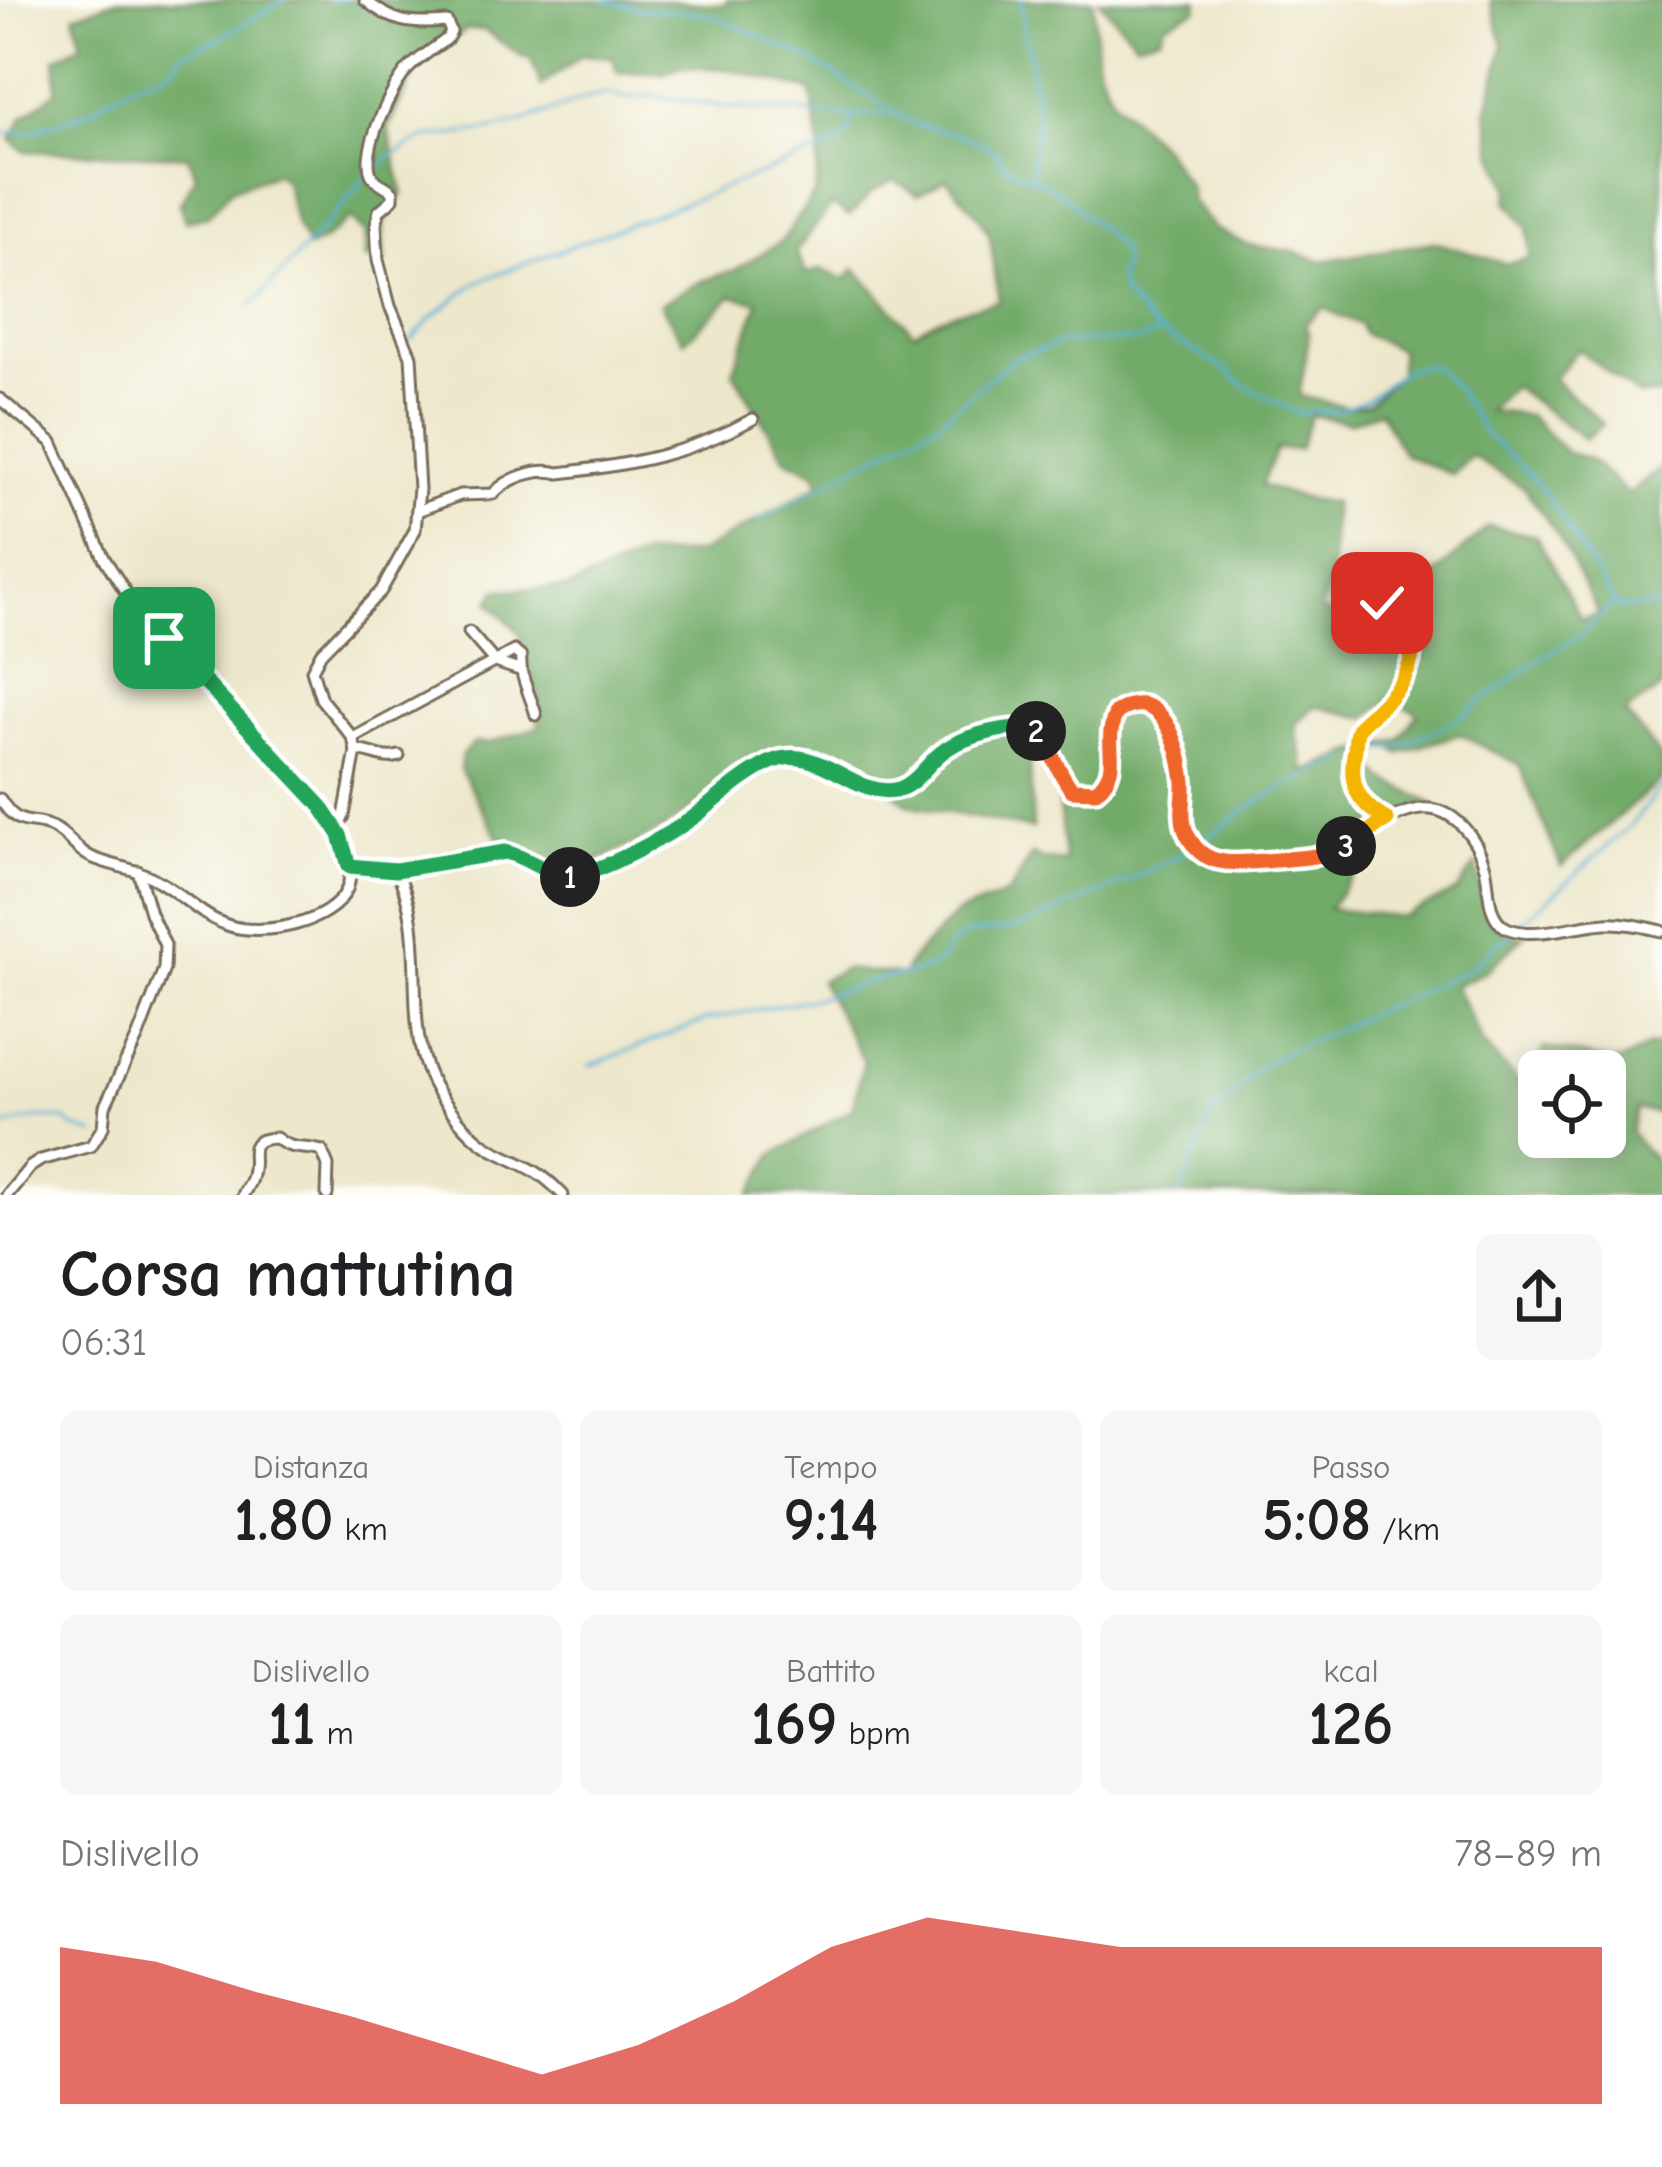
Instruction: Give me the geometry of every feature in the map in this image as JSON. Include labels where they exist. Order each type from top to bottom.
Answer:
[{"type":"street","points":[[336,828],[344,816],[356,751],[353,738],[321,699],[312,670],[321,653],[382,591],[415,530],[419,489],[411,356],[390,306],[378,260],[376,224],[393,192],[372,175],[370,156],[381,114],[406,71],[451,32],[447,22],[415,24],[385,17],[364,0]]},
{"type":"street","points":[[0,399],[53,444],[104,558],[134,604],[302,784],[336,828],[349,866],[346,891],[326,910],[288,927],[259,932],[227,926],[138,871],[94,858],[49,825],[26,823],[0,799]]},
{"type":"street","points":[[417,511],[460,495],[493,494],[501,485],[536,473],[655,459],[720,438],[753,419]]},
{"type":"street","points":[[1353,588],[1410,625],[1414,640],[1409,672],[1397,692],[1358,728],[1351,767],[1357,792],[1373,812],[1387,820]]},
{"type":"street","points":[[470,632],[495,662],[519,670]]},
{"type":"street","points":[[353,738],[514,651],[521,657],[519,670],[536,715]]},
{"type":"street","points":[[349,866],[396,870],[505,852],[558,876],[581,875],[688,822],[749,775],[784,758],[800,757],[886,791],[906,787],[936,757],[960,742],[1011,727],[1035,730],[1045,740],[1072,790],[1096,791],[1109,776],[1108,735],[1116,713],[1137,704],[1151,707],[1164,719],[1181,768],[1185,829],[1199,852],[1210,858],[1231,863],[1328,854],[1387,820],[1422,809],[1438,811],[1465,829],[1480,853],[1494,915],[1505,927],[1519,932],[1614,923],[1662,931]]},
{"type":"street","points":[[356,751],[388,760],[399,757]]},
{"type":"street","points":[[396,870],[410,905],[417,962],[417,1024],[428,1075],[476,1138],[529,1165],[563,1195]]},
{"type":"street","points":[[7,1195],[30,1167],[91,1146],[103,1127],[105,1106],[164,969],[165,945],[138,871]]},
{"type":"street","points":[[243,1195],[254,1173],[255,1144],[276,1138],[288,1148],[322,1151],[328,1166],[327,1195]]},
{"type":"green space","points":[[117,0],[650,0],[723,5],[727,0],[1093,0],[1098,66],[1113,99],[1164,149],[1189,187],[1191,201],[1215,229],[1248,245],[1323,261],[1434,242],[1506,264],[1530,258],[1528,228],[1507,201],[1510,189],[1494,152],[1487,112],[1504,45],[1490,0],[1662,0],[1662,394],[1639,396],[1578,349],[1553,379],[1603,424],[1585,439],[1513,386],[1487,411],[1528,415],[1567,453],[1590,459],[1629,495],[1662,466],[1662,688],[1625,712],[1662,759],[1662,779],[1561,866],[1519,765],[1461,734],[1399,753],[1387,745],[1359,752],[1384,779],[1433,804],[1358,829],[1355,873],[1328,909],[1402,917],[1457,891],[1476,864],[1493,921],[1511,934],[1524,936],[1485,972],[1455,986],[1482,1043],[1518,1082],[1518,1158],[1626,1158],[1626,1058],[1650,1046],[1662,1046],[1662,1114],[1637,1109],[1630,1132],[1662,1170],[1662,1195],[750,1195],[773,1155],[852,1109],[864,1061],[820,981],[844,969],[903,975],[911,960],[956,914],[1008,894],[1032,855],[1065,862],[1057,785],[1041,746],[1028,740],[1033,829],[909,805],[885,785],[801,753],[765,758],[658,832],[589,865],[559,871],[502,844],[460,769],[462,755],[475,742],[489,743],[539,727],[537,691],[520,634],[490,602],[497,590],[569,588],[641,556],[700,553],[820,484],[816,473],[786,458],[733,372],[759,302],[732,296],[684,341],[660,304],[735,270],[782,241],[815,193],[820,150],[811,91],[729,69],[617,72],[613,57],[582,55],[541,86],[531,59],[484,30],[467,29],[416,67],[388,128],[403,193],[383,224],[385,262],[365,259],[366,234],[350,218],[308,248],[296,225],[285,181],[276,173],[231,189],[208,216],[185,221],[180,204],[196,175],[188,156],[24,151],[11,140],[23,117],[56,92],[56,58],[82,44],[74,15]],"holes":[[[946,179],[990,236],[999,301],[944,316],[914,333],[855,268],[845,280],[821,269],[806,274],[796,251],[832,205],[849,216],[872,192],[894,180],[918,195]],[[1323,308],[1400,350],[1399,374],[1368,404],[1348,407],[1299,396],[1309,336],[1305,324]],[[1380,411],[1403,454],[1453,475],[1471,456],[1524,488],[1559,537],[1599,615],[1581,619],[1536,536],[1489,526],[1416,595],[1377,641],[1320,609],[1331,581],[1333,503],[1261,486],[1276,449],[1299,449],[1311,415],[1349,422]],[[1389,698],[1418,713],[1400,740],[1305,772],[1295,725],[1315,706],[1366,718]]]},
{"type":"green space","points":[[1099,0],[1198,0],[1197,9],[1165,24],[1160,36],[1136,42]]},
{"type":"waterway","points":[[0,133],[34,131],[93,110],[135,83],[166,72],[182,54],[285,0]]},
{"type":"waterway","points":[[328,0],[346,0]]},
{"type":"waterway","points":[[603,0],[719,18],[813,61],[916,125],[983,144],[1007,167],[1059,191],[1121,248],[1122,293],[1154,328],[1292,410],[1339,410],[1367,399],[1403,371],[1435,367],[1485,434],[1547,495],[1618,608],[1662,606]]},
{"type":"waterway","points":[[1022,0],[1038,123],[1033,181]]},
{"type":"waterway","points":[[374,171],[424,138],[522,122],[609,93],[822,116],[897,114]]},
{"type":"waterway","points":[[411,340],[477,282],[836,145],[854,118]]},
{"type":"waterway","points":[[252,305],[366,177]]},
{"type":"waterway","points":[[757,520],[937,423],[1012,359],[1064,342],[1140,340],[1159,333]]},
{"type":"waterway","points":[[1360,753],[1402,746],[1455,721],[1581,635],[1613,604]]},
{"type":"waterway","points":[[1203,843],[1253,805],[1346,758]]},
{"type":"waterway","points":[[1180,1195],[1209,1118],[1267,1061],[1469,969],[1630,826],[1662,786]]},
{"type":"waterway","points":[[589,1066],[706,1020],[929,969],[965,934],[1029,924],[1187,851]]},
{"type":"waterway","points":[[0,1128],[49,1118],[66,1120],[72,1127],[95,1134]]},
{"type":"route","points":[[164,638],[321,806],[340,835],[349,866],[396,870],[505,852],[558,876],[581,875],[688,822],[769,763],[800,757],[886,791],[906,787],[944,750],[1011,727],[1035,730],[1045,740],[1072,790],[1096,791],[1109,776],[1112,762],[1110,725],[1116,713],[1137,704],[1151,707],[1164,719],[1181,768],[1185,829],[1192,843],[1210,858],[1231,863],[1328,854],[1387,820],[1373,812],[1351,779],[1358,728],[1397,692],[1413,653],[1410,625],[1382,603]]}]
